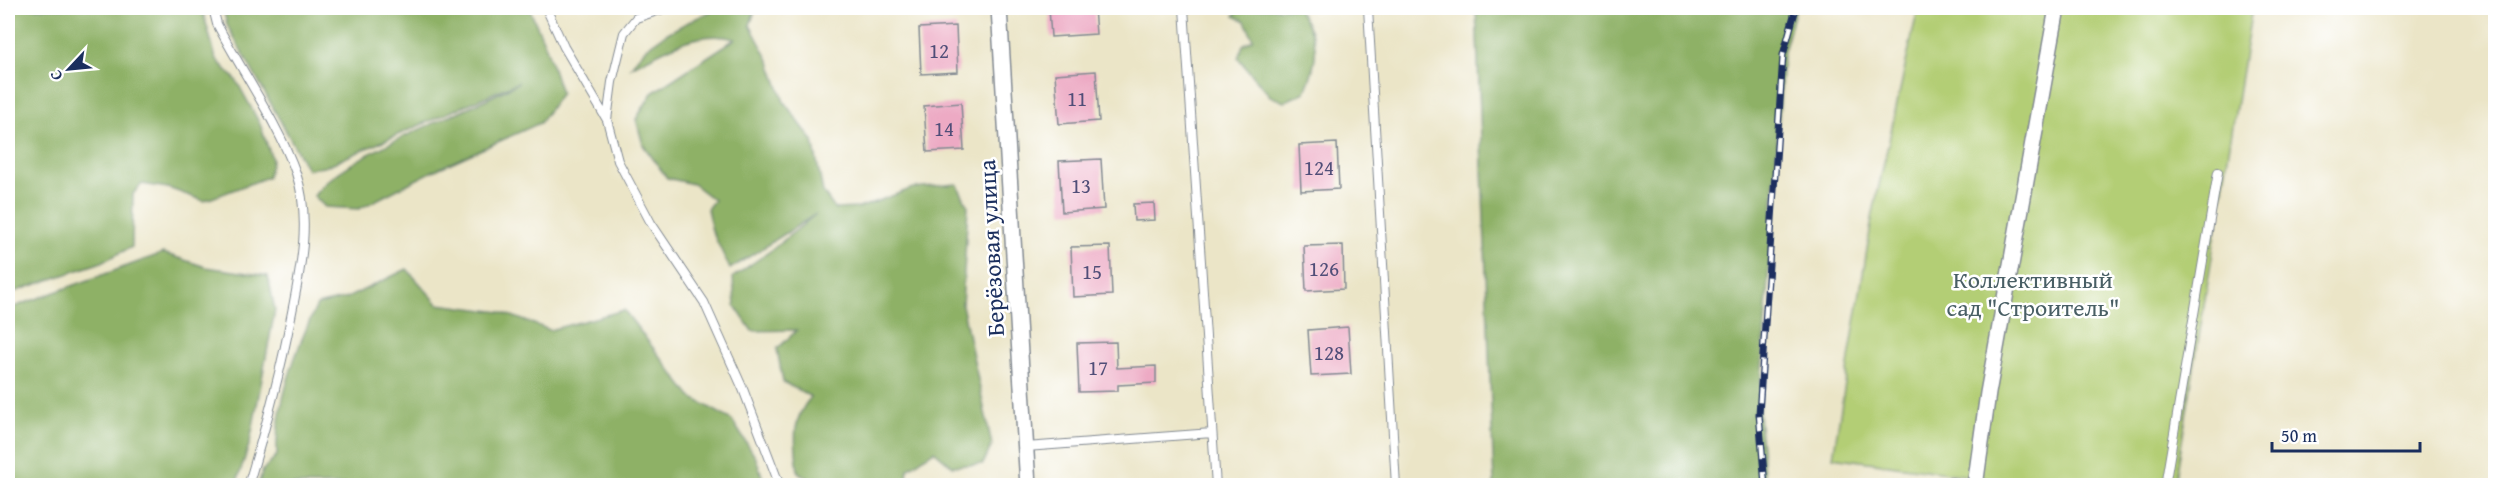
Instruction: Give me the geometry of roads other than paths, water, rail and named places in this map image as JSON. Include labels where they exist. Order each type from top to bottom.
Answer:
[{"type":"street","name":"Берёзовая улица","points":[[999,8],[1028,486]]},
{"type":"street","points":[[1975,486],[1988,393],[2057,8]]},
{"type":"lane","points":[[213,8],[217,24],[287,149],[297,176],[300,194],[304,250],[276,393],[248,486]]},
{"type":"lane","points":[[546,8],[564,47],[607,120],[618,161],[651,223],[704,302],[743,389],[780,486]]},
{"type":"lane","points":[[607,120],[612,82],[624,33],[636,18],[666,8]]},
{"type":"lane","points":[[1184,8],[1216,486]]},
{"type":"lane","points":[[1368,8],[1396,486]]},
{"type":"lane","points":[[2165,486],[2218,172]]},
{"type":"lane","points":[[1026,447],[1212,433]]},
{"type":"railway","points":[[1765,486],[1759,414],[1783,55],[1796,8]]},
{"type":"park label","name":"Коллективный сад \"Строитель\"","points":[[2033,293]]}]
